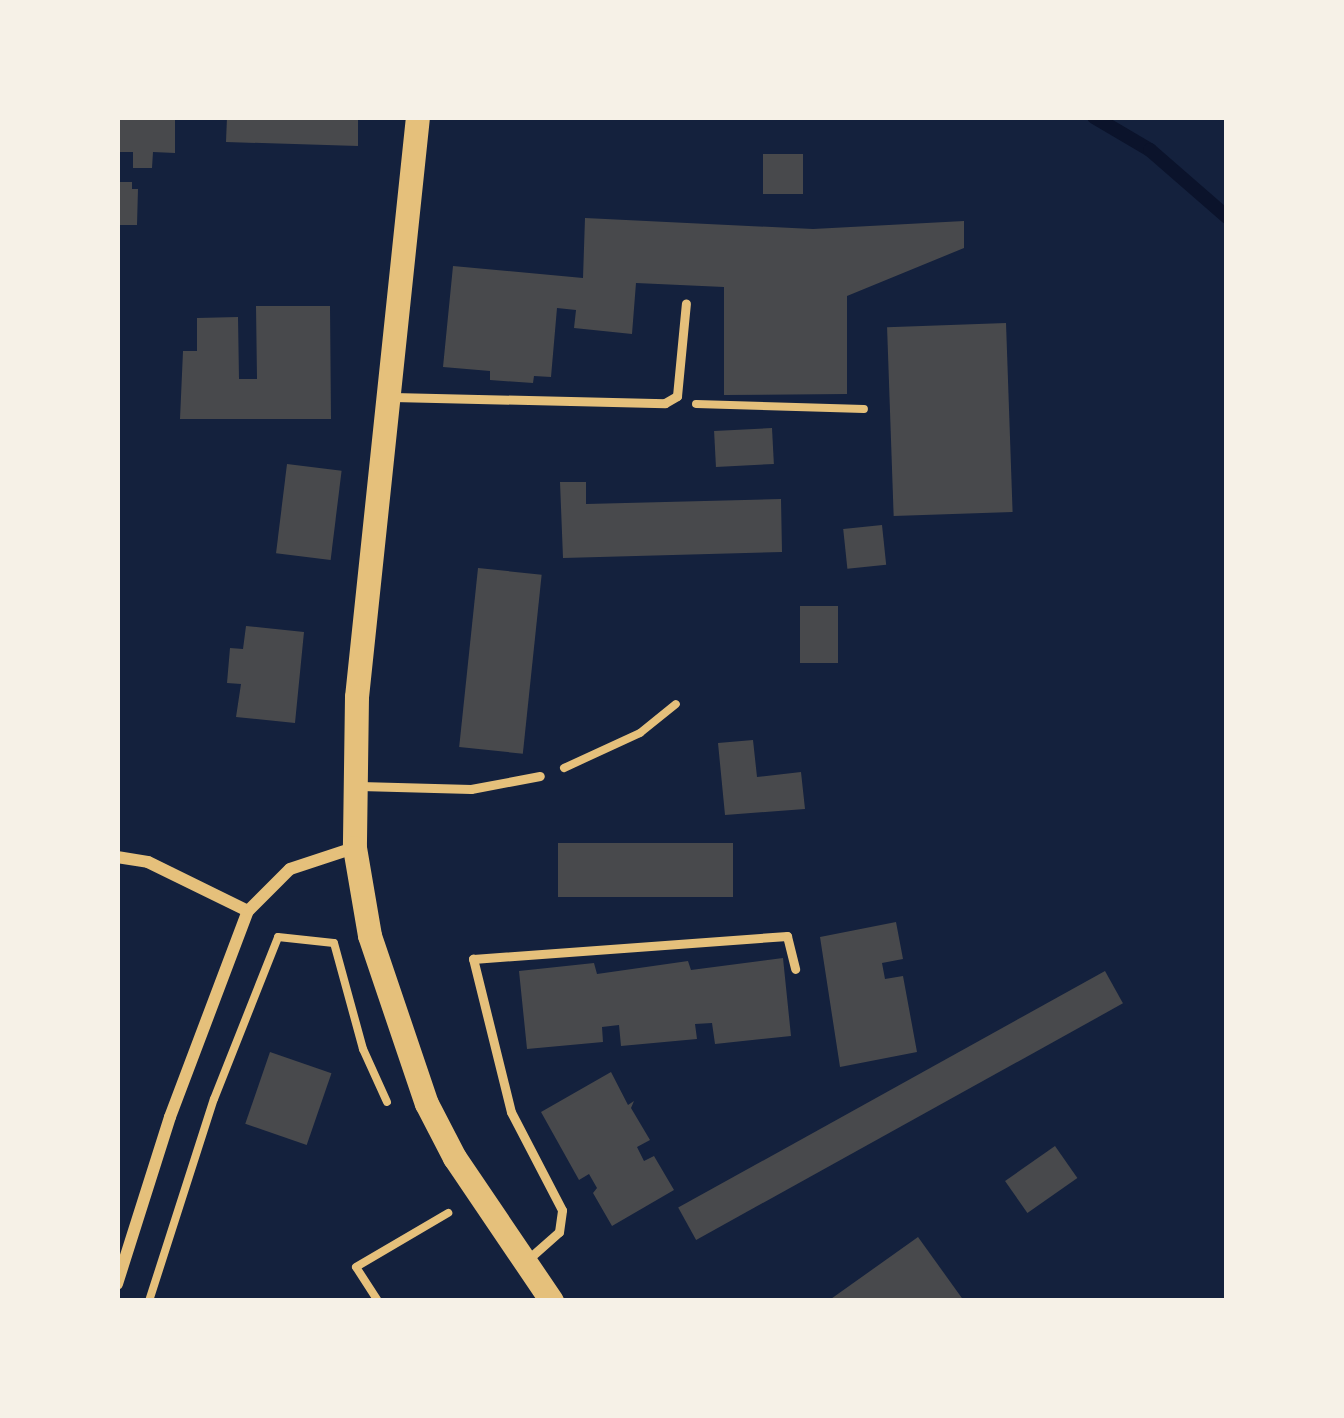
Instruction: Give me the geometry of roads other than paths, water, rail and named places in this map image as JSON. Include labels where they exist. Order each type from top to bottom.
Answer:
[{"type":"main road","points":[[418,117],[357,697],[355,848],[370,936],[427,1104],[454,1158],[552,1301]]},
{"type":"street","points":[[117,1284],[170,1118],[248,911],[290,869],[355,848]]},
{"type":"street","points":[[117,857],[148,862],[248,911]]},
{"type":"lane","points":[[388,396],[664,404],[677,396],[686,303]]},
{"type":"lane","points":[[354,786],[472,789],[540,776]]},
{"type":"lane","points":[[525,1262],[559,1232],[562,1210],[511,1112],[473,959],[787,936],[795,969]]},
{"type":"waterway","points":[[1094,117],[1150,150],[1227,217]]}]
